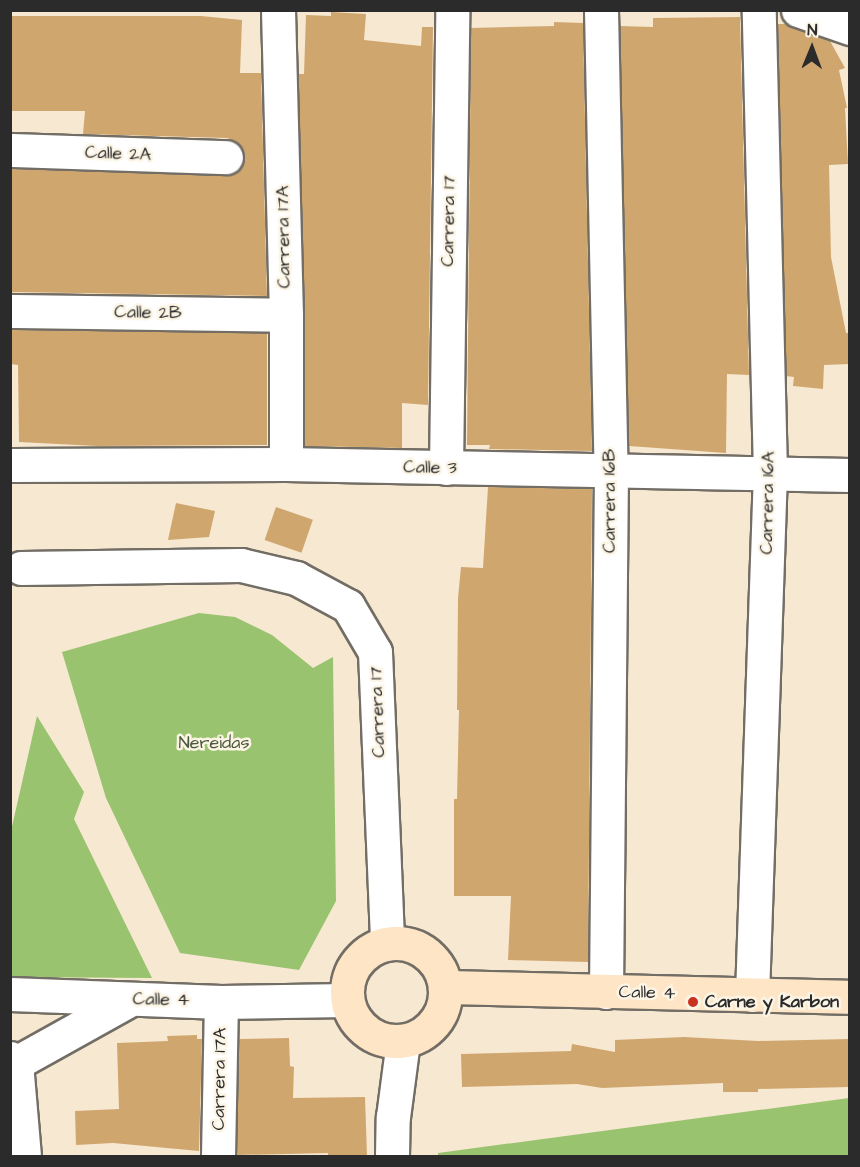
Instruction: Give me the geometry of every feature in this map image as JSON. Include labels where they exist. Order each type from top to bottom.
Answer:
[{"type":"main road","points":[[387,944],[410,945],[430,957],[443,976],[445,987],[443,1006],[434,1022],[420,1035],[403,1041],[384,1039],[371,1034],[360,1025],[347,1000],[347,985],[356,964],[373,949],[387,944]]},
{"type":"main road","name":"Calle 4","points":[[445,987],[849,997]]},
{"type":"street","name":"Carrera 17A","points":[[278,10],[286,315],[286,464]]},
{"type":"street","name":"Carrera 17","points":[[446,468],[452,10]]},
{"type":"street","name":"Carrera 16B","points":[[602,10],[611,471],[606,992]]},
{"type":"street","name":"Carrera 16A","points":[[753,995],[770,473],[759,10]]},
{"type":"street","points":[[798,10],[849,28]]},
{"type":"street","name":"Calle 2A","points":[[10,150],[226,157]]},
{"type":"street","name":"Calle 2B","points":[[10,311],[286,315]]},
{"type":"street","name":"Calle 3","points":[[10,465],[286,464],[849,475]]},
{"type":"street","name":"Carrera 17","points":[[14,569],[241,565],[296,578],[348,606],[375,652],[387,944]]},
{"type":"street","name":"Calle 4","points":[[10,994],[221,1002],[347,1000]]},
{"type":"street","points":[[24,1156],[13,1060],[129,1000]]},
{"type":"street","name":"Carrera 17A","points":[[218,1156],[221,1002]]},
{"type":"street","points":[[392,1156],[393,1117],[403,1041]]},
{"type":"green space","name":"Nereidas","points":[[199,613],[235,617],[272,635],[313,668],[333,657],[336,901],[299,970],[180,953],[106,798],[62,652]]},
{"type":"green space","points":[[37,716],[84,792],[74,819],[152,978],[11,977],[11,831]]},
{"type":"green space","points":[[849,1098],[849,1156],[438,1156],[438,1153]]},
{"type":"building","points":[[331,12],[366,14],[364,40],[421,46],[422,27],[433,27],[428,405],[402,403],[402,448],[305,446],[305,315],[298,74],[304,74],[306,15],[331,16]]},
{"type":"building","points":[[10,16],[201,16],[242,20],[240,73],[261,73],[267,296],[10,292],[10,169],[225,176],[234,174],[242,167],[245,157],[242,148],[235,141],[227,138],[83,134],[85,111],[10,111]]},
{"type":"building","points":[[740,17],[749,375],[727,374],[726,453],[629,446],[620,26],[653,27],[653,18]]},
{"type":"building","points":[[554,22],[583,23],[592,451],[489,449],[490,445],[467,445],[471,28],[554,26]]},
{"type":"building","points":[[778,24],[786,24],[830,41],[845,68],[839,70],[847,108],[845,108],[848,164],[829,165],[831,257],[846,333],[849,333],[849,364],[824,365],[823,389],[793,386],[794,377],[786,376]]},
{"type":"building","points":[[10,330],[267,333],[267,445],[97,446],[19,442],[18,365],[10,364]]},
{"type":"building","points":[[488,487],[592,489],[588,962],[508,960],[511,896],[454,896],[454,799],[457,799],[459,710],[457,710],[458,598],[461,567],[483,568]]},
{"type":"building","points":[[176,503],[215,511],[209,537],[168,540]]},
{"type":"building","points":[[276,507],[313,520],[301,553],[265,540]]},
{"type":"building","points":[[197,1035],[197,1039],[202,1039],[199,1151],[113,1143],[76,1145],[75,1111],[119,1109],[117,1043],[168,1041],[167,1036]]},
{"type":"building","points":[[684,1037],[758,1041],[849,1039],[849,1087],[723,1092],[723,1083],[602,1088],[577,1084],[462,1087],[461,1054],[571,1051],[572,1044],[615,1052],[615,1040]]},
{"type":"building","points":[[289,1038],[290,1066],[294,1067],[293,1098],[365,1097],[367,1156],[328,1156],[328,1153],[237,1155],[239,1039]]},
{"type":"place","name":"Carne y Karbon","points":[[693,1002]]}]
